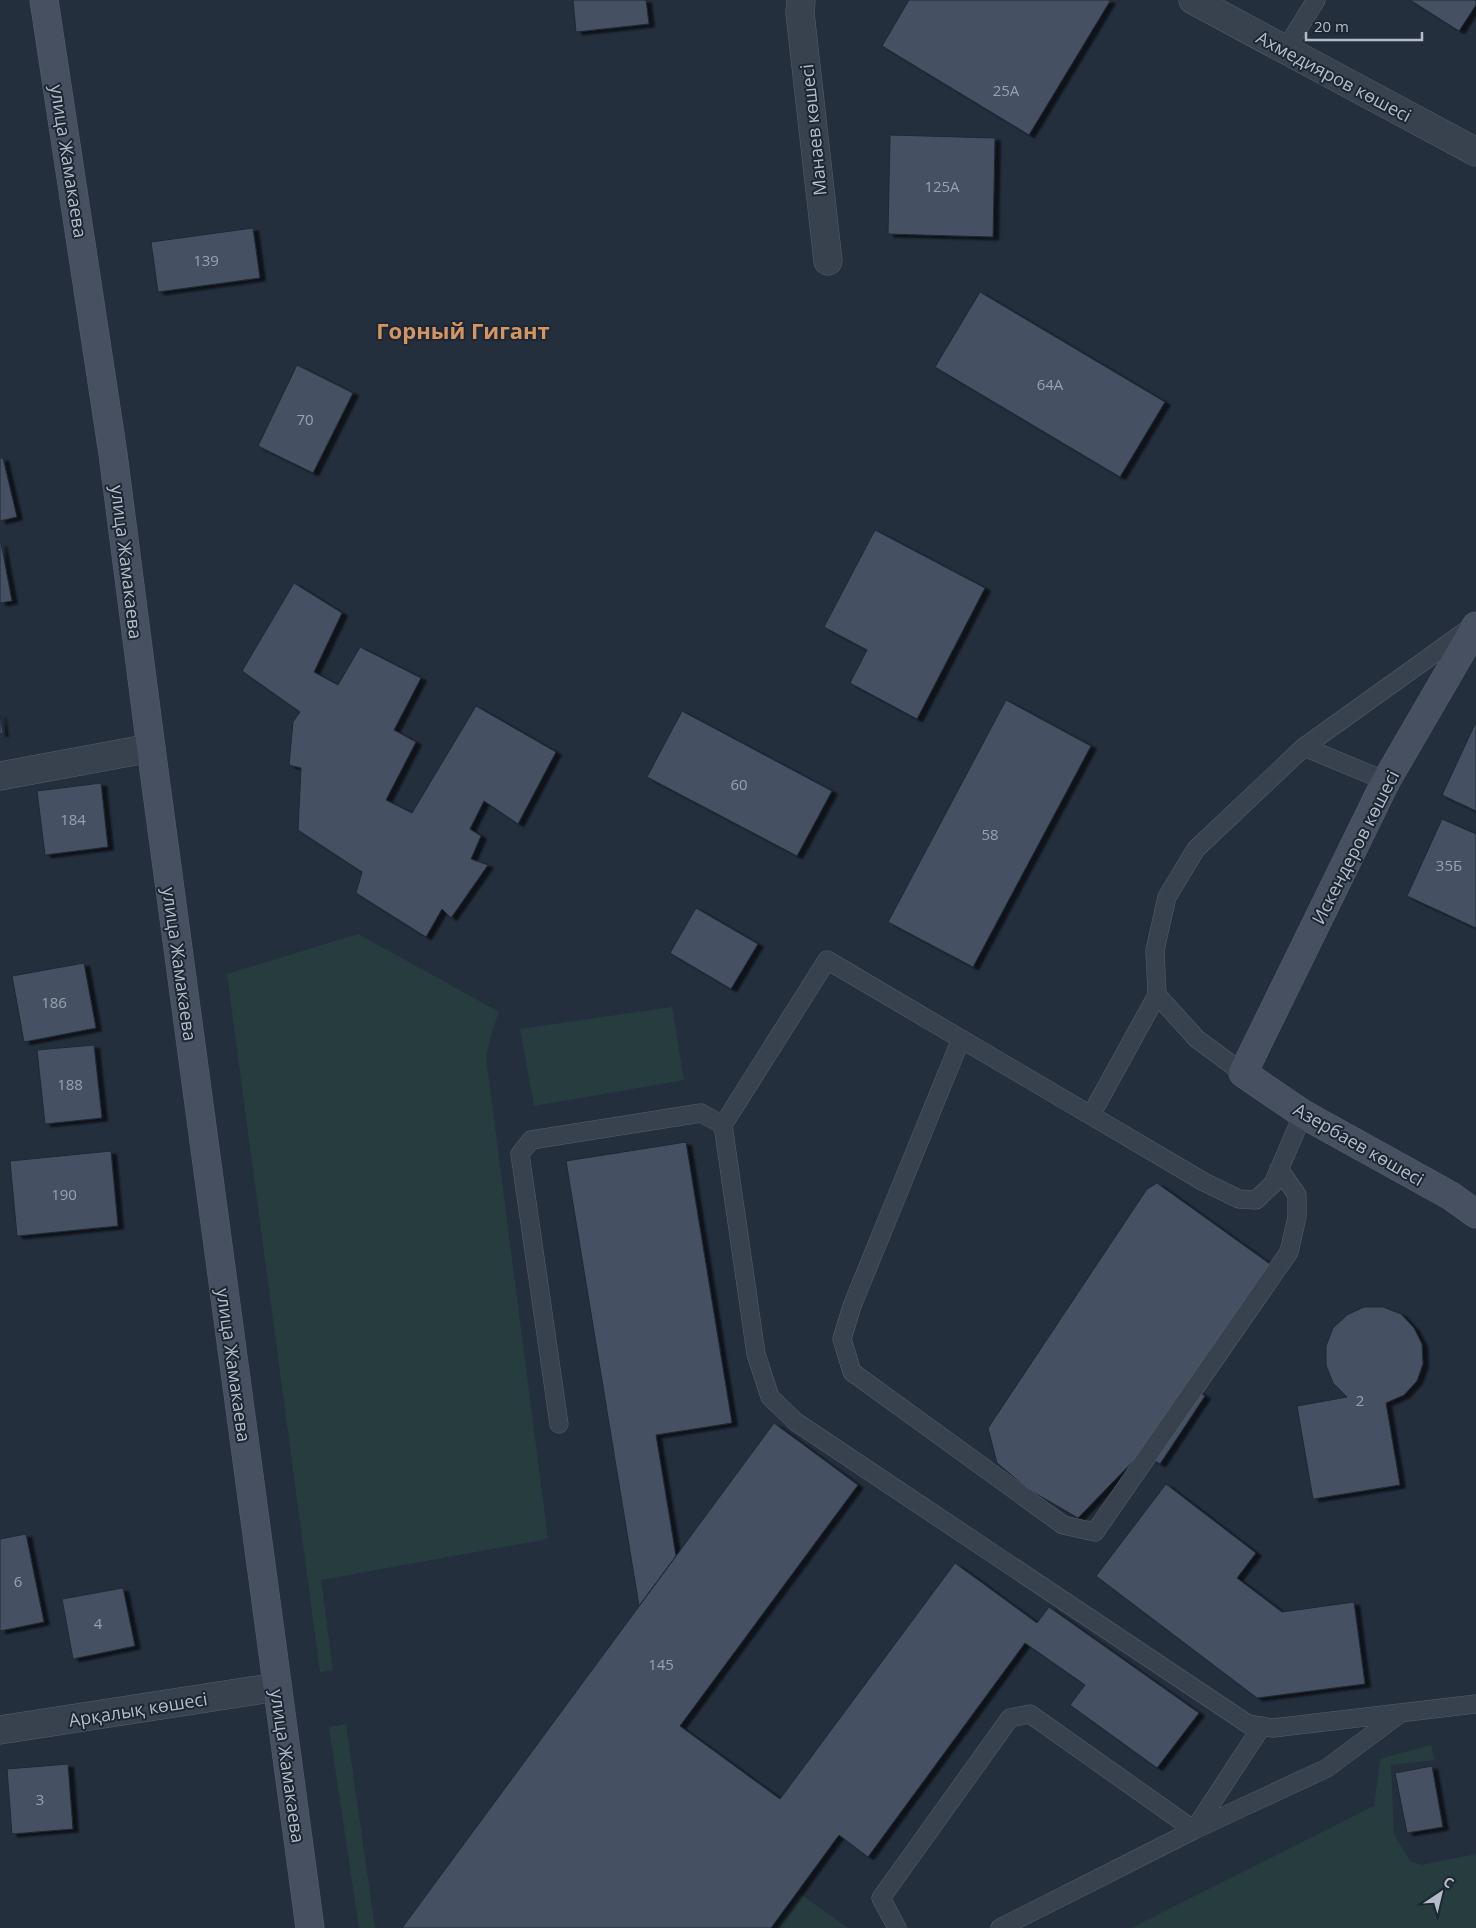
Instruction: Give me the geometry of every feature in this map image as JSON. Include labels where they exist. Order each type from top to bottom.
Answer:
[{"type":"street","name":"улица Жамакаева","points":[[44,0],[114,454],[151,748],[310,1928]]},
{"type":"street","name":"Манаев көшесі","points":[[801,0],[800,13],[828,261]]},
{"type":"street","name":"Ахмедияров көшесі","points":[[1193,0],[1476,152]]},
{"type":"street","name":"Искендеров көшесі","points":[[1243,1073],[1386,781],[1476,625]]},
{"type":"street","points":[[0,776],[151,748]]},
{"type":"street","name":"Азербаев көшесі","points":[[1243,1073],[1303,1114],[1451,1196],[1476,1214]]},
{"type":"street","name":"Арқалық көшесі","points":[[0,1730],[277,1688]]},
{"type":"lane","points":[[1285,50],[1316,0]]},
{"type":"lane","points":[[1091,1115],[1157,995],[1155,950],[1167,897],[1196,849],[1304,747],[1476,625]]},
{"type":"lane","points":[[1304,747],[1386,781]]},
{"type":"lane","points":[[1303,1114],[1273,1184],[1256,1200],[1239,1199],[1204,1182],[827,960],[723,1125],[756,1354],[770,1397],[796,1422],[1248,1724],[1273,1728],[1476,1704]]},
{"type":"lane","points":[[1157,995],[1197,1039],[1243,1073]]},
{"type":"lane","points":[[961,1039],[852,1306],[842,1339],[852,1372],[1063,1525],[1095,1532],[1289,1252],[1297,1217],[1297,1195],[1279,1169]]},
{"type":"lane","points":[[559,1424],[520,1154],[532,1140],[700,1113],[723,1125]]},
{"type":"lane","points":[[1000,1928],[1194,1830],[1327,1768],[1401,1713]]},
{"type":"lane","points":[[897,1928],[881,1898],[1010,1718],[1030,1714],[1194,1830]]},
{"type":"lane","points":[[1194,1830],[1262,1726]]},
{"type":"green space","points":[[358,934],[499,1012],[486,1057],[548,1539],[321,1580],[333,1670],[320,1672],[227,974]]},
{"type":"green space","points":[[672,1007],[684,1080],[534,1106],[520,1029]]},
{"type":"green space","points":[[346,1724],[375,1928],[359,1928],[329,1727]]},
{"type":"green space","points":[[1431,1745],[1434,1760],[1391,1765],[1394,1834],[1410,1861],[1421,1865],[1476,1854],[1476,1928],[1131,1928],[1374,1806],[1380,1760]]},
{"type":"green space","points":[[800,1894],[848,1928],[774,1928]]},
{"type":"building","points":[[573,0],[646,0],[649,24],[576,32]]},
{"type":"building","points":[[909,0],[1110,1],[1029,135],[882,46]]},
{"type":"building","points":[[1410,0],[1476,0],[1476,5],[1459,31]]},
{"type":"building","points":[[890,135],[995,138],[993,237],[888,234]]},
{"type":"building","points":[[253,228],[260,278],[158,292],[151,242]]},
{"type":"building","points":[[980,292],[1165,402],[1120,477],[935,367]]},
{"type":"building","points":[[297,365],[353,393],[313,473],[258,446]]},
{"type":"building","points":[[0,458],[3,458],[17,517],[0,521]]},
{"type":"building","points":[[875,530],[985,588],[917,719],[850,683],[867,650],[824,627]]},
{"type":"building","points":[[0,544],[12,601],[0,603]]},
{"type":"building","points":[[294,583],[342,613],[314,672],[338,685],[360,647],[421,678],[394,730],[416,742],[386,800],[412,813],[476,706],[556,752],[518,824],[484,801],[470,829],[481,836],[471,859],[488,865],[451,918],[442,909],[426,937],[356,893],[362,872],[298,830],[301,768],[289,765],[293,722],[300,712],[242,671]]},
{"type":"building","points":[[1006,700],[1091,746],[973,967],[888,922]]},
{"type":"building","points":[[682,711],[832,791],[797,856],[647,777]]},
{"type":"building","points":[[0,714],[3,733],[0,734]]},
{"type":"building","points":[[1476,722],[1476,811],[1442,795]]},
{"type":"building","points":[[101,783],[108,847],[45,855],[37,791]]},
{"type":"building","points":[[1442,819],[1476,834],[1476,928],[1407,896]]},
{"type":"building","points":[[696,908],[758,944],[731,989],[670,953]]},
{"type":"building","points":[[84,963],[96,1028],[24,1042],[12,976]]},
{"type":"building","points":[[94,1045],[102,1118],[45,1124],[37,1050]]},
{"type":"building","points":[[686,1142],[732,1423],[656,1435],[676,1556],[639,1606],[566,1161]]},
{"type":"building","points":[[111,1151],[118,1226],[17,1236],[10,1161]]},
{"type":"building","points":[[1157,1183],[1270,1264],[1144,1450],[1078,1518],[1028,1489],[997,1463],[988,1428],[1147,1189]]},
{"type":"building","points":[[1364,1307],[1383,1307],[1401,1314],[1414,1328],[1422,1344],[1423,1364],[1417,1381],[1404,1395],[1386,1403],[1400,1485],[1313,1499],[1297,1406],[1347,1397],[1333,1383],[1326,1365],[1326,1346],[1333,1328],[1347,1315]]},
{"type":"building","points":[[1189,1384],[1205,1396],[1160,1464],[1142,1453]]},
{"type":"building","points":[[774,1423],[858,1485],[680,1726],[780,1799],[955,1563],[1037,1623],[1049,1607],[1199,1713],[1157,1768],[1070,1705],[1085,1685],[1025,1643],[868,1857],[839,1835],[771,1928],[402,1928]]},
{"type":"building","points":[[1166,1484],[1256,1553],[1237,1578],[1282,1612],[1354,1602],[1365,1684],[1257,1698],[1096,1576]]},
{"type":"building","points":[[26,1534],[44,1622],[0,1631],[0,1539]]},
{"type":"building","points":[[123,1588],[135,1646],[73,1659],[62,1599]]},
{"type":"building","points":[[68,1764],[73,1829],[12,1834],[7,1769]]},
{"type":"building","points":[[1432,1766],[1443,1827],[1407,1833],[1395,1773]]},
{"type":"district","name":"Горный Гигант","points":[[463,330]]}]
